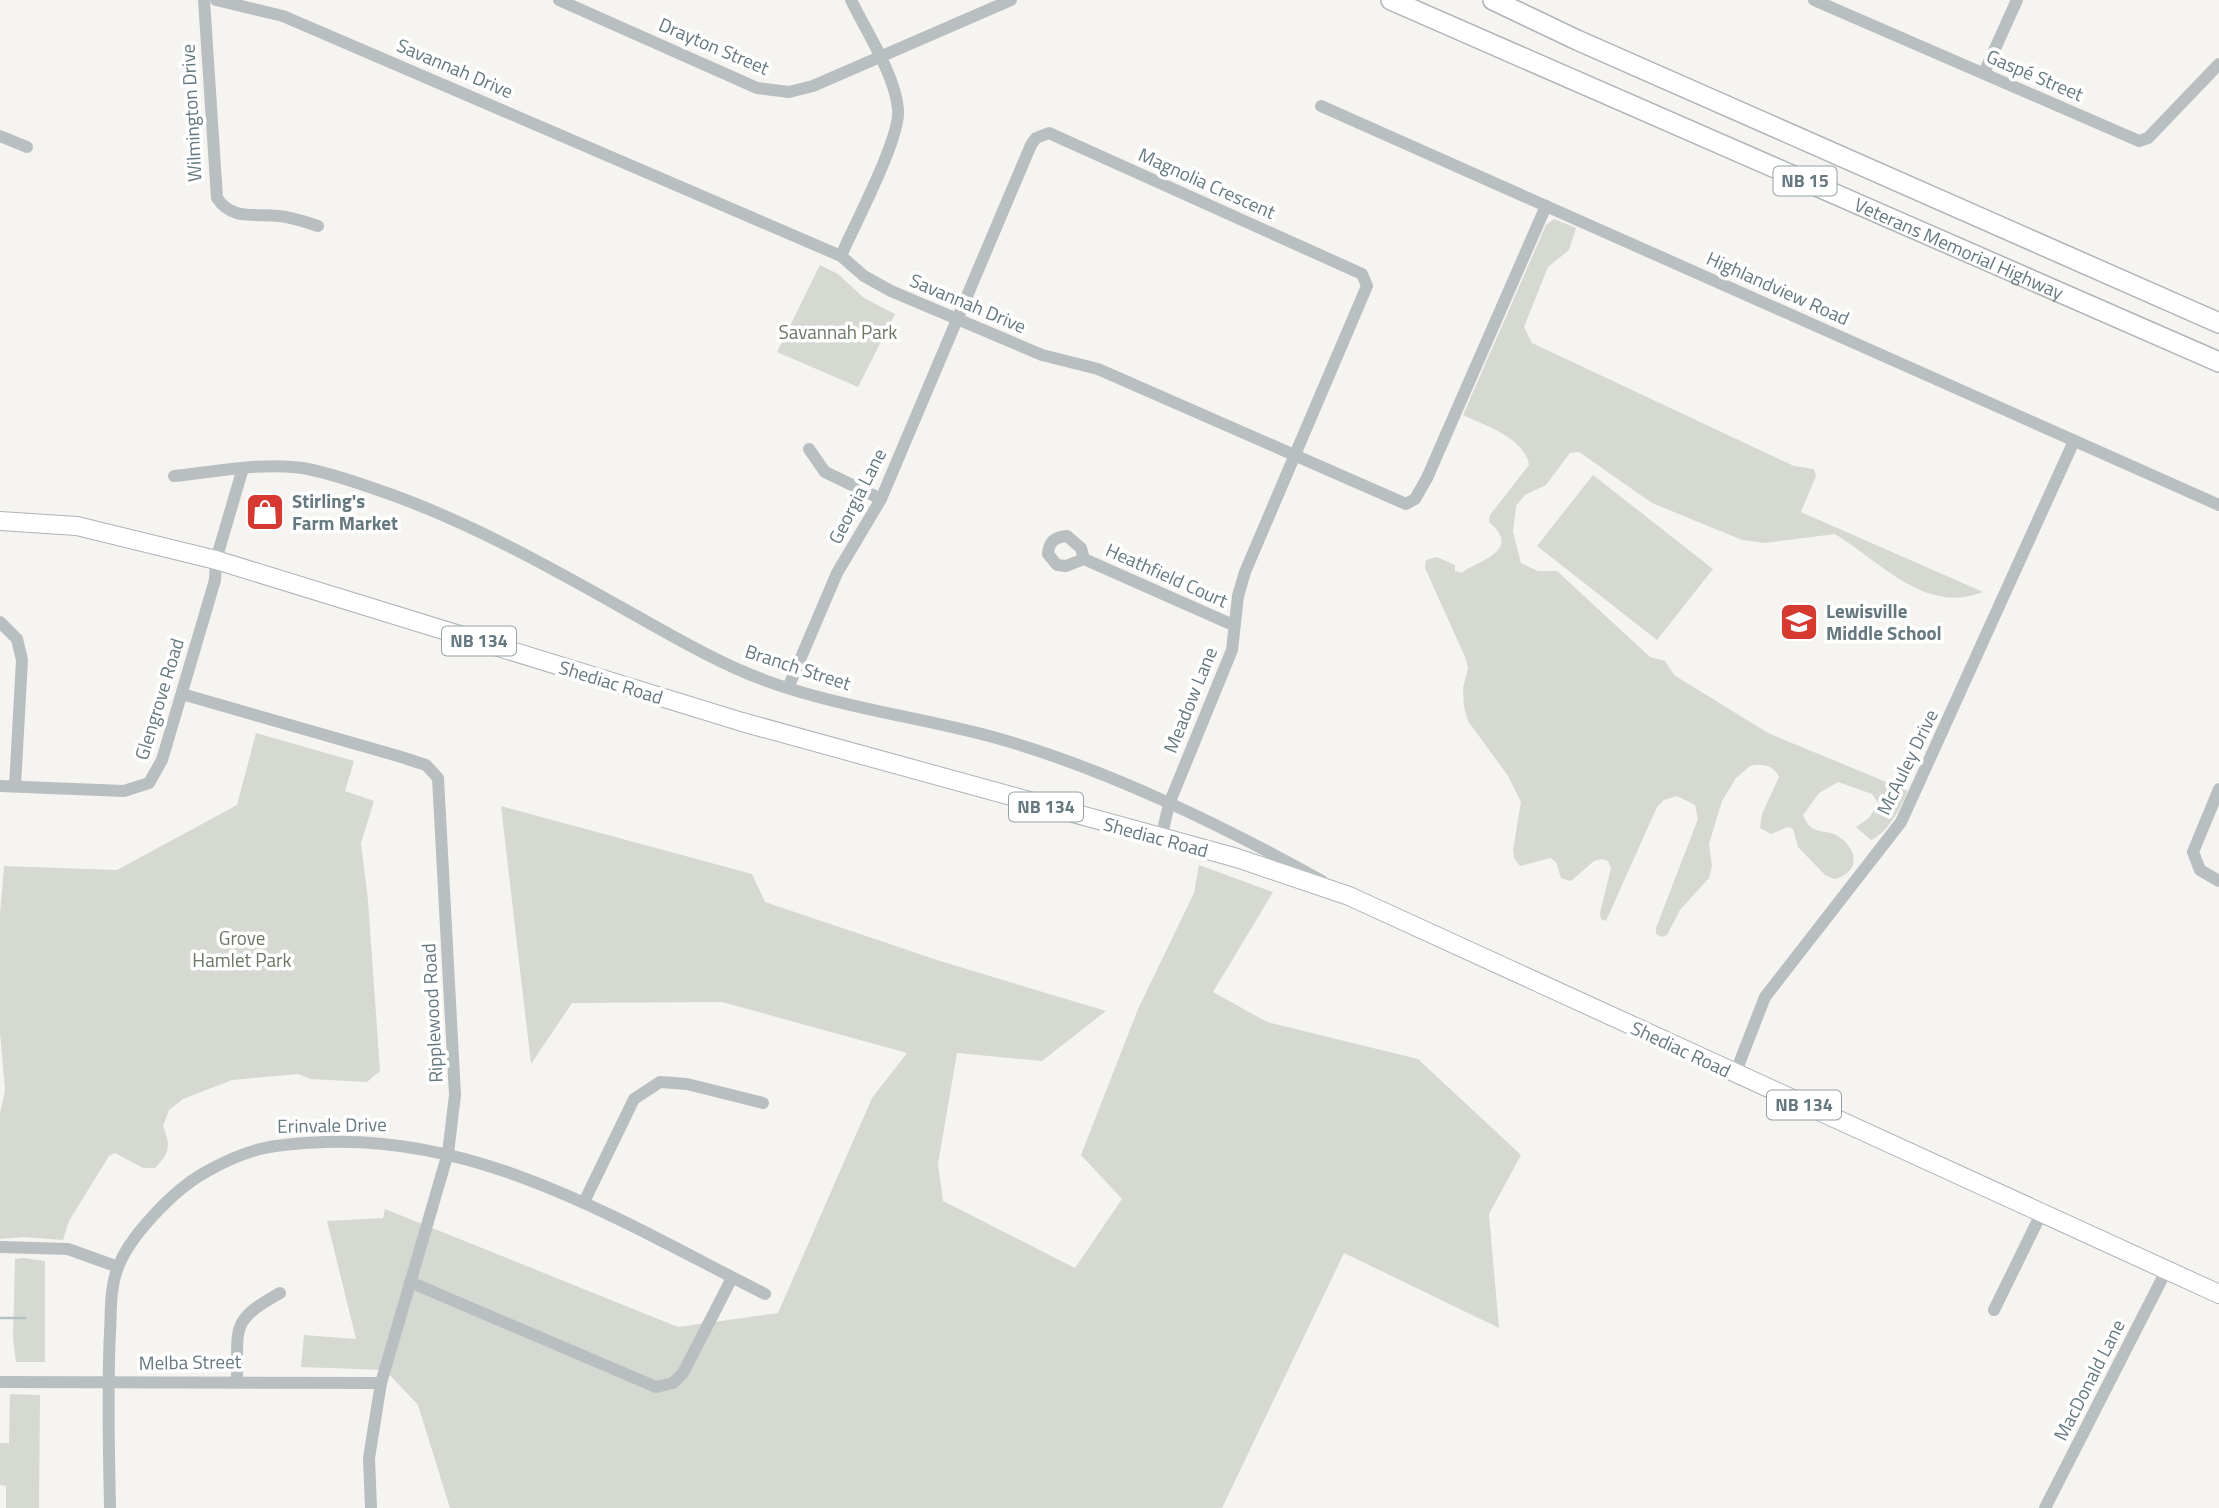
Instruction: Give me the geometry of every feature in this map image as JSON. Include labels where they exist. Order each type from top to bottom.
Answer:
[{"type":"highway","name":"Veterans Memorial Highway","points":[[1391,0],[2219,362]]},
{"type":"highway","name":"Veterans Memorial Highway","points":[[1493,0],[1590,46],[2219,323]]},
{"type":"main road","name":"Shediac Road","points":[[0,521],[77,526],[216,559],[742,722],[1237,858],[1349,896],[2219,1293]]},
{"type":"street","name":"Wilmington Drive","points":[[204,0],[217,198],[228,211],[237,214],[282,216],[318,226]]},
{"type":"street","name":"Savannah Drive","points":[[216,0],[283,16],[841,256],[864,276],[891,291],[1042,355],[1098,369],[1406,504],[1415,499],[1546,206]]},
{"type":"street","name":"Drayton Street","points":[[559,0],[735,79],[773,91],[789,92],[813,86],[1011,0]]},
{"type":"street","points":[[841,256],[898,120],[896,96],[851,0]]},
{"type":"street","name":"Gaspé Street","points":[[1814,0],[2139,141],[2148,138],[2219,64]]},
{"type":"street","points":[[1984,73],[2017,0]]},
{"type":"street","name":"Highlandview Road","points":[[1321,106],[2219,505]]},
{"type":"street","name":"Magnolia Crescent","points":[[958,320],[1031,145],[1036,138],[1049,133],[1362,274],[1366,279],[1367,286],[1295,457]]},
{"type":"street","points":[[0,136],[27,147]]},
{"type":"street","name":"Georgia Lane","points":[[788,688],[836,573],[881,499],[958,320]]},
{"type":"street","name":"McAuley Drive","points":[[1735,1074],[1765,997],[1901,822],[2074,441]]},
{"type":"street","points":[[809,449],[825,472],[881,499]]},
{"type":"street","name":"Meadow Lane","points":[[1161,839],[1169,804],[1232,650],[1233,625],[1245,572],[1295,457]]},
{"type":"street","points":[[216,559],[243,468]]},
{"type":"street","name":"Branch Street","points":[[174,475],[243,468],[304,468],[424,506],[517,549],[707,655],[788,688],[996,738],[1051,756],[1169,804],[1263,847],[1349,896]]},
{"type":"street","name":"Glengrove Road","points":[[0,786],[124,790],[149,783],[158,769],[182,694],[215,580],[216,559]]},
{"type":"street","name":"Heathfield Court","points":[[1084,559],[1233,625]]},
{"type":"street","points":[[0,622],[17,639],[22,660],[15,786]]},
{"type":"street","name":"Ripplewood Road","points":[[182,694],[426,765],[438,778],[455,1095],[448,1153],[381,1383],[369,1458],[370,1508]]},
{"type":"street","points":[[2219,789],[2193,852],[2200,870],[2219,881]]},
{"type":"street","points":[[584,1202],[634,1099],[660,1082],[687,1084],[762,1103]]},
{"type":"street","name":"Erinvale Drive","points":[[110,1508],[107,1382],[111,1312],[118,1267],[148,1222],[182,1185],[229,1159],[270,1144],[350,1141],[403,1144],[448,1153],[508,1172],[584,1202],[765,1294]]},
{"type":"street","points":[[1994,1310],[2042,1212]]},
{"type":"street","points":[[0,1247],[68,1249],[118,1267]]},
{"type":"street","name":"MacDonald Lane","points":[[2045,1508],[2167,1269]]},
{"type":"street","points":[[410,1282],[656,1387],[673,1383],[683,1373],[732,1278]]},
{"type":"street","points":[[237,1380],[238,1333],[247,1311],[280,1293]]},
{"type":"street","name":"Melba Street","points":[[0,1382],[237,1380],[381,1383]]},
{"type":"green space","points":[[1554,219],[1576,228],[1569,250],[1548,267],[1524,327],[1532,343],[1794,466],[1814,469],[1816,476],[1801,512],[1983,592],[1962,597],[1942,597],[1923,591],[1887,571],[1835,534],[1765,543],[1742,540],[1652,503],[1579,452],[1570,453],[1546,485],[1525,495],[1516,506],[1513,532],[1521,563],[1538,571],[1557,571],[1650,657],[1665,661],[1674,675],[1768,733],[1908,791],[1888,826],[1871,840],[1856,827],[1869,818],[1878,803],[1872,794],[1838,782],[1819,793],[1803,815],[1805,820],[1815,830],[1838,836],[1853,854],[1854,860],[1849,872],[1834,879],[1825,875],[1798,847],[1793,829],[1788,827],[1771,834],[1760,828],[1762,814],[1779,777],[1767,766],[1750,766],[1736,778],[1722,801],[1709,844],[1712,866],[1709,878],[1680,910],[1667,935],[1661,937],[1656,934],[1656,928],[1698,819],[1695,805],[1677,796],[1664,800],[1657,807],[1606,921],[1601,919],[1600,913],[1611,868],[1608,861],[1594,861],[1571,881],[1561,878],[1556,862],[1550,858],[1520,866],[1514,858],[1513,850],[1521,802],[1508,776],[1468,721],[1463,688],[1468,668],[1465,657],[1425,568],[1426,560],[1437,557],[1455,565],[1455,571],[1462,573],[1493,555],[1502,541],[1499,532],[1489,522],[1490,515],[1529,465],[1520,447],[1512,440],[1463,415],[1546,225]]},
{"type":"green space","name":"Savannah Park","points":[[820,265],[838,274],[864,298],[895,314],[858,387],[777,352]]},
{"type":"green space","points":[[1593,475],[1713,569],[1657,640],[1537,546]]},
{"type":"green space","name":"Grove Hamlet Park","points":[[256,733],[354,761],[345,791],[374,801],[361,843],[368,900],[380,1071],[367,1082],[310,1079],[298,1074],[232,1080],[183,1099],[169,1110],[163,1126],[168,1149],[160,1163],[155,1168],[143,1168],[115,1153],[109,1156],[69,1221],[63,1240],[23,1237],[0,1239],[0,1113],[5,1091],[0,1032],[0,915],[4,866],[117,870],[237,805]]},
{"type":"green space","points":[[501,806],[752,874],[765,902],[940,961],[1106,1011],[1042,1061],[957,1053],[938,1164],[943,1201],[1075,1268],[1122,1199],[1081,1155],[1138,1009],[1194,893],[1199,865],[1273,892],[1213,992],[1267,1022],[1418,1059],[1521,1155],[1489,1214],[1499,1328],[1344,1253],[1222,1508],[450,1508],[418,1405],[385,1370],[301,1367],[304,1335],[356,1339],[327,1221],[383,1218],[385,1209],[678,1327],[778,1313],[872,1098],[907,1053],[722,1002],[572,1003],[531,1064]]},
{"type":"green space","points":[[15,1259],[45,1261],[45,1362],[16,1362],[13,1339]]},
{"type":"green space","points":[[10,1394],[40,1395],[39,1508],[6,1508],[6,1486],[0,1485],[0,1443],[9,1443]]},
{"type":"waterway","points":[[0,1318],[25,1318]]},
{"type":"place","name":"Stirling's Farm Market","points":[[265,512]]},
{"type":"place","name":"Lewisville Middle School","points":[[1799,622]]}]
